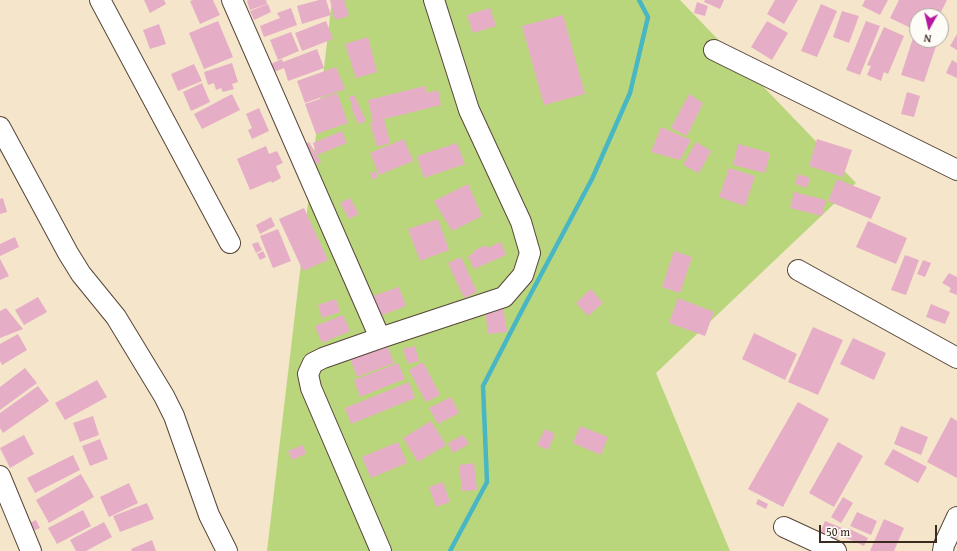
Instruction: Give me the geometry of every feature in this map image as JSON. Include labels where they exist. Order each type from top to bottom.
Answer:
[{"type":"street","points":[[100,0],[230,243]]},
{"type":"street","points":[[232,0],[380,338]]},
{"type":"street","points":[[381,551],[311,388],[308,374],[313,363],[380,338],[504,297],[523,275],[530,253],[521,222],[469,110],[434,0]]},
{"type":"street","points":[[714,50],[957,170]]},
{"type":"street","points":[[0,126],[71,258],[81,274],[116,317],[164,396],[174,416],[209,515],[226,551]]},
{"type":"street","points":[[798,270],[957,358]]},
{"type":"street","points":[[0,476],[31,551]]},
{"type":"street","points":[[943,551],[944,545],[957,517]]},
{"type":"street","points":[[784,527],[836,551]]},
{"type":"green space","points":[[332,0],[680,0],[856,183],[656,373],[730,551],[267,551]]},
{"type":"building","points":[[144,0],[164,0],[166,4],[150,13]]},
{"type":"building","points":[[213,0],[220,15],[200,24],[190,1]]},
{"type":"building","points":[[266,0],[267,4],[250,10],[247,1]]},
{"type":"building","points":[[319,0],[326,0],[331,15],[302,24],[297,6]]},
{"type":"building","points":[[330,0],[344,0],[349,16],[335,20]]},
{"type":"building","points":[[705,0],[724,0],[720,9],[704,2]]},
{"type":"building","points":[[775,0],[798,0],[784,24],[767,14]]},
{"type":"building","points":[[865,0],[888,0],[880,15],[862,6]]},
{"type":"building","points":[[899,0],[947,0],[943,8],[909,8],[909,27],[890,18]]},
{"type":"building","points":[[697,2],[708,6],[705,16],[694,13]]},
{"type":"building","points":[[268,4],[271,12],[254,20],[250,11]]},
{"type":"building","points":[[821,4],[837,11],[817,57],[801,51]]},
{"type":"building","points":[[291,8],[297,25],[264,37],[260,26],[280,18],[277,13]]},
{"type":"building","points":[[490,8],[496,26],[473,33],[467,15]]},
{"type":"building","points":[[842,11],[859,16],[849,43],[833,37]]},
{"type":"building","points":[[563,15],[585,94],[544,105],[522,26]]},
{"type":"building","points":[[218,21],[233,57],[204,69],[189,33]]},
{"type":"building","points":[[326,21],[333,39],[302,51],[295,33]]},
{"type":"building","points":[[767,21],[788,33],[772,60],[751,47]]},
{"type":"building","points":[[866,21],[880,26],[860,75],[846,70]]},
{"type":"building","points":[[159,24],[166,44],[150,49],[143,30]]},
{"type":"building","points":[[884,27],[904,36],[888,74],[884,72],[881,81],[867,75],[871,66],[867,65]]},
{"type":"building","points":[[291,32],[299,51],[278,60],[270,40]]},
{"type":"building","points":[[957,34],[957,50],[950,46]]},
{"type":"building","points":[[368,37],[377,72],[356,78],[345,44]]},
{"type":"building","points":[[910,48],[935,48],[924,82],[901,75]]},
{"type":"building","points":[[317,49],[324,68],[288,81],[284,68],[274,72],[271,64],[282,59],[283,62]]},
{"type":"building","points":[[952,60],[957,63],[957,78],[946,73]]},
{"type":"building","points":[[232,63],[238,82],[232,84],[234,89],[223,92],[221,88],[216,90],[214,83],[208,85],[204,72]]},
{"type":"building","points":[[194,64],[202,81],[178,91],[171,74]]},
{"type":"building","points":[[336,67],[345,89],[305,103],[297,81]]},
{"type":"building","points":[[202,83],[210,102],[191,111],[183,92]]},
{"type":"building","points":[[425,86],[427,93],[438,90],[441,105],[384,119],[390,143],[377,147],[370,123],[373,122],[368,100]]},
{"type":"building","points":[[907,92],[920,96],[914,117],[901,114]]},
{"type":"building","points":[[337,93],[348,123],[316,134],[305,104]]},
{"type":"building","points":[[232,94],[240,110],[202,129],[194,114]]},
{"type":"building","points":[[689,94],[703,103],[687,136],[671,128]]},
{"type":"building","points":[[354,95],[366,121],[358,124],[351,107],[353,107],[349,97]]},
{"type":"building","points":[[259,108],[269,131],[252,139],[248,130],[252,128],[246,114]]},
{"type":"building","points":[[661,127],[691,140],[680,160],[651,152]]},
{"type":"building","points":[[342,131],[347,143],[317,155],[313,143]]},
{"type":"building","points":[[404,139],[413,161],[379,175],[370,153]]},
{"type":"building","points":[[817,139],[852,150],[843,177],[809,166]]},
{"type":"building","points":[[309,142],[321,162],[313,166],[301,147]]},
{"type":"building","points":[[696,142],[711,151],[699,173],[683,165]]},
{"type":"building","points":[[457,143],[465,164],[424,178],[417,156]]},
{"type":"building","points":[[738,144],[770,153],[765,173],[733,165]]},
{"type":"building","points":[[266,146],[269,154],[277,151],[283,163],[276,166],[281,178],[272,183],[271,181],[250,190],[237,159]]},
{"type":"building","points":[[729,168],[755,176],[745,206],[719,197]]},
{"type":"building","points":[[375,171],[378,177],[373,180],[370,173]]},
{"type":"building","points":[[798,174],[810,178],[807,188],[795,184]]},
{"type":"building","points":[[837,179],[881,197],[871,219],[828,201]]},
{"type":"building","points":[[468,184],[482,216],[452,231],[434,201]]},
{"type":"building","points":[[794,192],[826,200],[822,216],[790,208]]},
{"type":"building","points":[[3,198],[7,212],[0,214],[0,199]]},
{"type":"building","points":[[350,198],[359,214],[349,219],[340,203]]},
{"type":"building","points":[[304,208],[328,260],[303,271],[279,219]]},
{"type":"building","points":[[271,217],[275,226],[260,234],[256,225]]},
{"type":"building","points":[[438,219],[449,250],[420,261],[408,229]]},
{"type":"building","points":[[868,221],[907,238],[896,264],[856,247]]},
{"type":"building","points":[[278,229],[291,261],[273,268],[260,236]]},
{"type":"building","points":[[15,237],[19,247],[0,256],[0,244]]},
{"type":"building","points":[[258,242],[262,250],[256,253],[252,244]]},
{"type":"building","points":[[501,242],[506,255],[474,269],[468,256],[474,253],[473,251],[486,245],[487,248]]},
{"type":"building","points":[[263,251],[266,257],[260,260],[257,254]]},
{"type":"building","points":[[674,251],[692,257],[680,293],[662,287]]},
{"type":"building","points":[[905,255],[919,260],[906,295],[891,290]]},
{"type":"building","points":[[461,257],[477,292],[464,298],[448,263]]},
{"type":"building","points":[[0,259],[9,276],[0,280]]},
{"type":"building","points":[[923,260],[931,263],[925,277],[917,274]]},
{"type":"building","points":[[949,273],[957,277],[957,295],[949,292],[951,288],[942,283]]},
{"type":"building","points":[[399,287],[406,306],[380,316],[373,296]]},
{"type":"building","points":[[591,289],[603,303],[588,316],[576,303]]},
{"type":"building","points":[[38,297],[47,312],[24,325],[15,310]]},
{"type":"building","points":[[678,298],[714,312],[705,336],[669,323]]},
{"type":"building","points":[[336,299],[340,312],[322,318],[318,305]]},
{"type":"building","points":[[931,304],[950,312],[945,324],[926,317]]},
{"type":"building","points":[[503,306],[507,332],[488,334],[485,309]]},
{"type":"building","points":[[6,308],[23,329],[0,338],[0,311]]},
{"type":"building","points":[[343,315],[350,331],[322,343],[315,326]]},
{"type":"building","points":[[813,327],[843,340],[818,395],[788,382]]},
{"type":"building","points":[[754,333],[797,354],[785,380],[742,359]]},
{"type":"building","points":[[18,334],[27,350],[2,365],[0,361],[0,344]]},
{"type":"building","points":[[853,338],[886,353],[874,380],[840,364]]},
{"type":"building","points":[[387,345],[394,363],[357,377],[350,359]]},
{"type":"building","points":[[415,346],[419,361],[408,364],[403,349]]},
{"type":"building","points":[[423,362],[440,395],[426,402],[409,370]]},
{"type":"building","points":[[398,363],[405,379],[360,397],[354,380]]},
{"type":"building","points":[[25,368],[37,383],[0,410],[0,387]]},
{"type":"building","points":[[97,380],[107,397],[65,420],[55,403]]},
{"type":"building","points":[[409,382],[415,398],[351,424],[345,408]]},
{"type":"building","points":[[38,386],[49,401],[3,433],[0,428],[0,413]]},
{"type":"building","points":[[451,397],[459,413],[438,424],[429,408]]},
{"type":"building","points":[[798,402],[829,419],[783,507],[748,489]]},
{"type":"building","points":[[93,416],[99,435],[80,442],[73,423]]},
{"type":"building","points":[[951,417],[957,421],[957,478],[927,462]]},
{"type":"building","points":[[431,421],[446,445],[418,462],[403,438]]},
{"type":"building","points":[[580,426],[608,437],[601,455],[573,443]]},
{"type":"building","points":[[901,426],[928,437],[921,455],[894,444]]},
{"type":"building","points":[[545,429],[555,434],[548,450],[537,445]]},
{"type":"building","points":[[24,435],[34,454],[10,468],[0,448]]},
{"type":"building","points":[[463,435],[469,444],[453,453],[448,443]]},
{"type":"building","points":[[100,439],[108,459],[90,466],[82,446]]},
{"type":"building","points":[[398,442],[407,463],[371,478],[362,457]]},
{"type":"building","points":[[838,442],[863,456],[834,507],[809,493]]},
{"type":"building","points":[[303,445],[306,454],[292,460],[288,451]]},
{"type":"building","points":[[893,449],[927,467],[918,483],[884,464]]},
{"type":"building","points":[[73,455],[80,470],[35,493],[27,478]]},
{"type":"building","points":[[474,463],[477,490],[462,491],[459,465]]},
{"type":"building","points":[[81,474],[94,497],[49,523],[36,500]]},
{"type":"building","points":[[443,482],[450,502],[436,507],[429,487]]},
{"type":"building","points":[[129,483],[138,503],[109,517],[100,497]]},
{"type":"building","points":[[843,497],[853,503],[841,523],[831,517]]},
{"type":"building","points":[[758,499],[768,504],[766,509],[756,504]]},
{"type":"building","points":[[147,503],[154,519],[120,532],[113,516]]},
{"type":"building","points":[[83,510],[91,526],[57,544],[48,528]]},
{"type":"building","points":[[857,512],[877,521],[871,535],[850,526]]},
{"type":"building","points":[[884,519],[904,528],[894,551],[870,551]]},
{"type":"building","points":[[36,520],[40,528],[33,531],[29,523]]},
{"type":"building","points":[[825,521],[842,528],[836,541],[820,533]]},
{"type":"building","points":[[104,522],[112,537],[86,551],[76,551],[70,540]]},
{"type":"building","points":[[848,528],[868,538],[864,546],[844,537]]},
{"type":"building","points":[[152,540],[156,551],[132,551],[131,549]]},
{"type":"waterway","points":[[450,551],[487,482],[483,386],[592,179],[630,93],[648,17],[639,0]]}]
